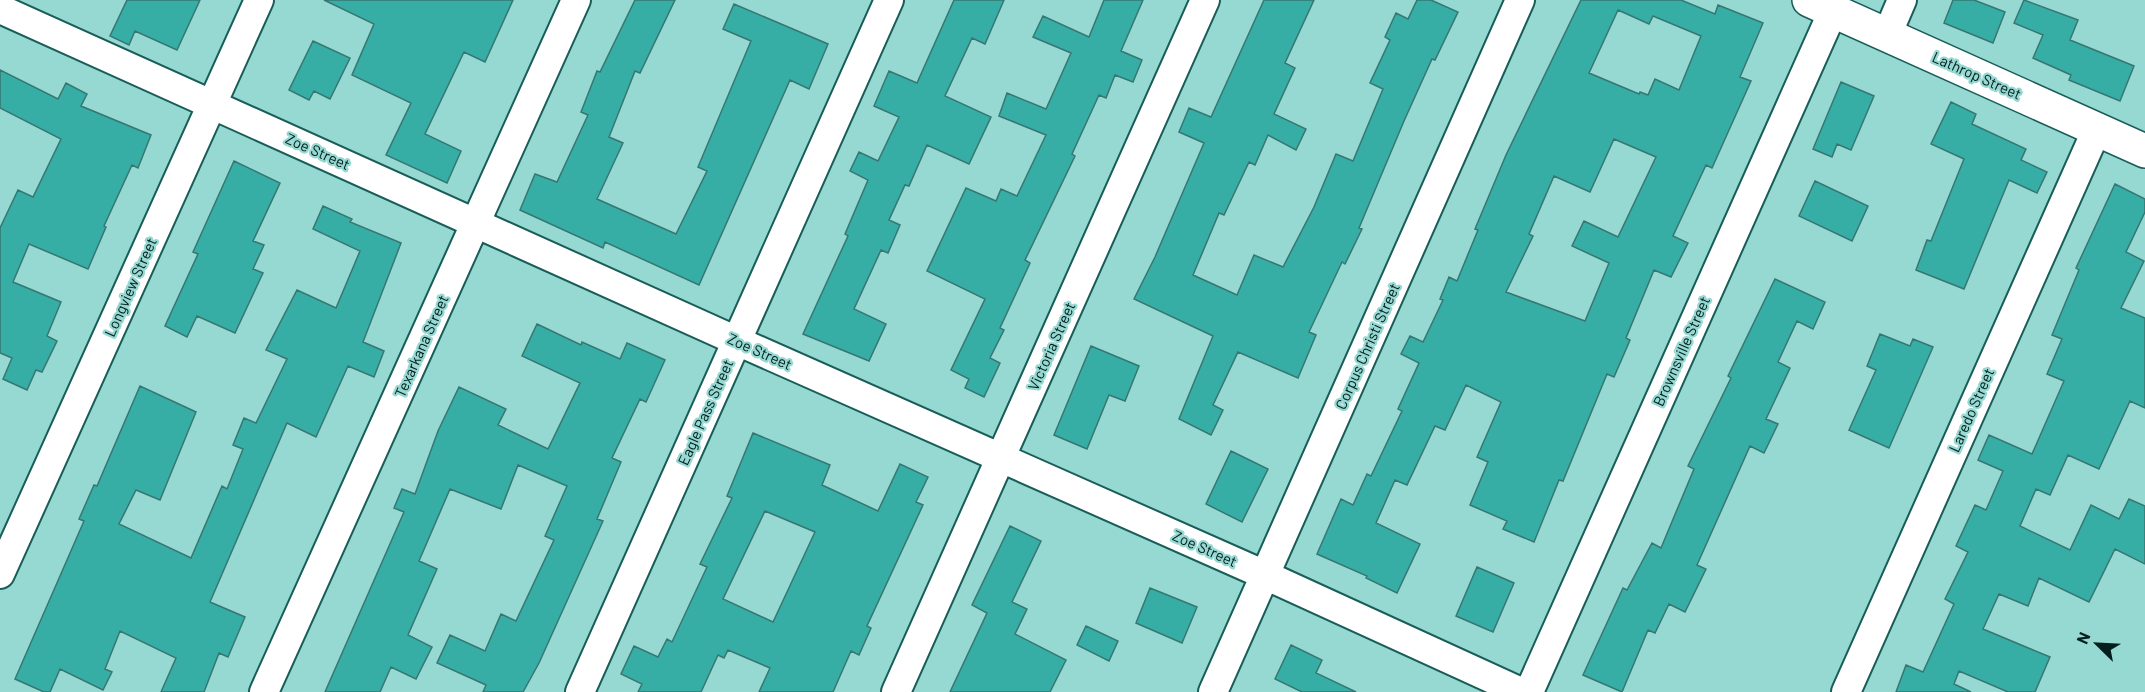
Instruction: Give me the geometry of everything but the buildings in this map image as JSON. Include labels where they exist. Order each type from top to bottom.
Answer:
[{"type":"street","name":"Longview Street","points":[[0,573],[259,0]]},
{"type":"street","name":"Texarkana Street","points":[[264,692],[477,224],[576,0]]},
{"type":"street","name":"Eagle Pass Street","points":[[580,692],[889,0]]},
{"type":"street","name":"Victoria Street","points":[[896,692],[1204,0]]},
{"type":"street","name":"Corpus Christi Street","points":[[1213,692],[1520,0]]},
{"type":"street","points":[[1887,35],[1902,0]]},
{"type":"street","name":"Lathrop Street","points":[[1821,5],[2145,151]]},
{"type":"street","name":"Brownsville Street","points":[[1529,692],[1821,5]]},
{"type":"street","name":"Zoe Street","points":[[0,9],[737,341],[1265,574],[1521,692]]},
{"type":"street","name":"Laredo Street","points":[[1846,692],[2097,129]]}]
